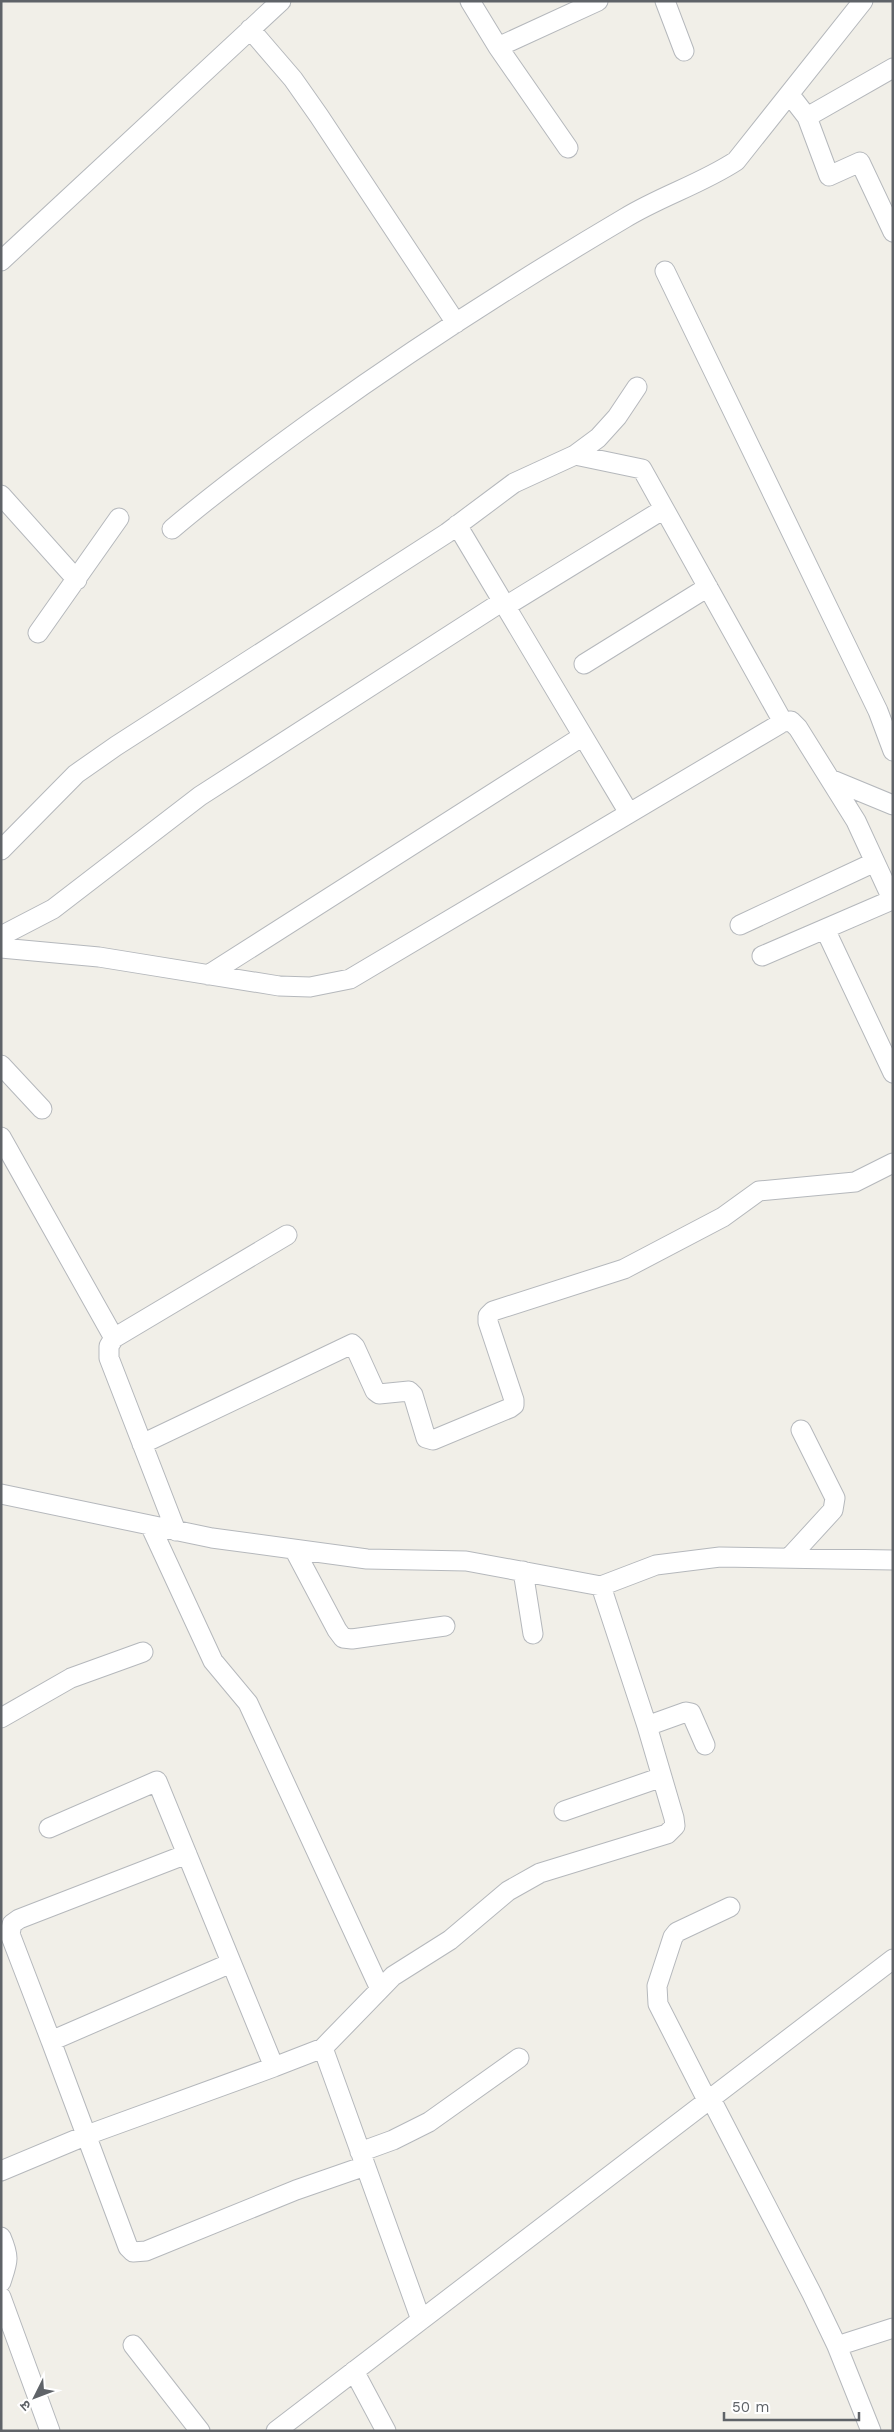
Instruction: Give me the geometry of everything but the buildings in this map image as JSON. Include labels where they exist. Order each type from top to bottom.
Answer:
[{"type":"street","points":[[1,261],[281,1]]},
{"type":"street","points":[[470,1],[498,47],[568,148]]},
{"type":"street","points":[[498,47],[598,1]]},
{"type":"street","points":[[665,1],[684,51]]},
{"type":"street","points":[[172,530],[219,488],[394,362],[646,205],[712,177],[736,161],[863,1]]},
{"type":"street","points":[[250,29],[294,79],[320,116],[456,323]]},
{"type":"street","points":[[807,117],[893,68]]},
{"type":"street","points":[[790,95],[807,117],[829,176],[860,162],[893,232]]},
{"type":"street","points":[[665,271],[874,702],[893,752]]},
{"type":"street","points":[[1,850],[76,774],[457,525],[514,483],[575,455],[598,438],[617,417],[637,387]]},
{"type":"street","points":[[575,455],[642,469],[783,722]]},
{"type":"street","points":[[1,495],[77,580]]},
{"type":"street","points":[[1,936],[53,909],[200,796],[504,604],[664,509]]},
{"type":"street","points":[[38,633],[119,518]]},
{"type":"street","points":[[457,525],[629,813]]},
{"type":"street","points":[[584,664],[708,587]]},
{"type":"street","points":[[1,948],[99,957],[279,986],[310,987],[350,979],[783,722],[790,721],[798,728],[856,820],[892,900],[762,956]]},
{"type":"street","points":[[208,975],[583,736]]},
{"type":"street","points":[[830,779],[893,804]]},
{"type":"street","points":[[740,925],[875,862]]},
{"type":"street","points":[[825,929],[893,1073]]},
{"type":"street","points":[[1,1065],[42,1109]]},
{"type":"street","points":[[1,1137],[114,1338]]},
{"type":"street","points":[[142,1444],[352,1344],[378,1394],[404,1390],[409,1391],[413,1395],[426,1438],[433,1440],[514,1405],[488,1322],[488,1316],[493,1311],[624,1269],[723,1217],[759,1191],[855,1182],[893,1163]]},
{"type":"street","points":[[176,1531],[109,1358],[109,1346],[114,1338],[286,1235]]},
{"type":"street","points":[[788,1558],[833,1510],[835,1504],[835,1498],[801,1430]]},
{"type":"street","points":[[1,1494],[212,1538],[367,1559],[466,1561],[601,1586],[656,1565],[720,1557],[892,1562]]},
{"type":"street","points":[[150,1525],[214,1661],[248,1703],[380,1989]]},
{"type":"street","points":[[294,1549],[343,1638],[352,1639],[445,1626]]},
{"type":"street","points":[[523,1571],[533,1634]]},
{"type":"street","points":[[1,2172],[87,2135],[323,2048],[401,1970],[458,1934],[523,1881],[540,1872],[667,1834],[674,1826],[674,1818],[647,1726],[601,1586]]},
{"type":"street","points":[[1,1718],[71,1678],[143,1652]]},
{"type":"street","points":[[647,1726],[686,1712],[691,1713],[705,1746]]},
{"type":"street","points":[[564,1811],[662,1777]]},
{"type":"street","points":[[49,1828],[157,1781],[274,2067]]},
{"type":"street","points":[[187,1854],[18,1919],[12,1924],[10,1934],[128,2247],[133,2252],[146,2252],[296,2190],[363,2159],[393,2140],[429,2122],[519,2058]]},
{"type":"street","points":[[730,1907],[677,1932],[673,1937],[657,1986],[658,2004],[837,2346],[871,2431]]},
{"type":"street","points":[[276,2431],[893,1959]]},
{"type":"street","points":[[51,2041],[231,1962]]},
{"type":"street","points":[[323,2048],[421,2320]]},
{"type":"street","points":[[1,2237],[8,2253],[8,2265],[1,2282]]},
{"type":"street","points":[[1,2297],[50,2431]]},
{"type":"street","points":[[837,2346],[893,2328]]},
{"type":"street","points":[[133,2345],[200,2431]]},
{"type":"street","points":[[354,2371],[386,2431]]}]
